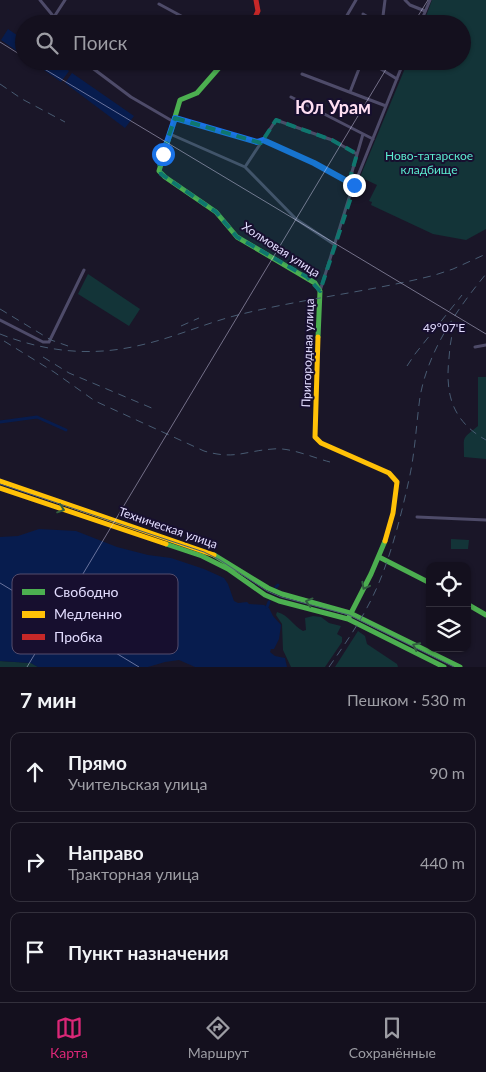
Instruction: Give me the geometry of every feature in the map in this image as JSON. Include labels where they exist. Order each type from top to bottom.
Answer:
[{"type":"main road","points":[[256,0],[258,11],[256,15]]},
{"type":"main road","points":[[170,134],[180,100],[197,93],[217,70]]},
{"type":"main road","name":"Холмовая улица","points":[[170,134],[159,164],[160,171],[216,212],[237,237],[307,277],[315,283],[320,291]]},
{"type":"main road","name":"Пригородная улица","points":[[320,291],[315,437],[321,443],[389,474],[397,482],[396,496],[379,557]]},
{"type":"main road","name":"Техническая улица","points":[[0,481],[205,551],[221,558],[268,588],[349,616],[460,667]]},
{"type":"main road","name":"Техническая улица","points":[[0,488],[202,556],[228,569],[265,595],[279,601],[349,616],[444,667]]},
{"type":"main road","points":[[349,616],[366,586],[379,557],[426,581]]},
{"type":"main road","points":[[471,606],[486,614]]},
{"type":"street","points":[[40,0],[52,15]]},
{"type":"street","points":[[55,15],[65,0]]},
{"type":"street","points":[[347,15],[356,0]]},
{"type":"street","points":[[382,15],[385,0]]},
{"type":"street","points":[[405,0],[410,5],[425,12]]},
{"type":"street","points":[[424,15],[430,0]]},
{"type":"street","points":[[159,4],[179,15]]},
{"type":"street","points":[[95,70],[131,97],[174,120],[257,142],[263,140],[314,163],[354,185]]},
{"type":"street","points":[[350,92],[359,70]]},
{"type":"street","points":[[383,70],[397,78]]},
{"type":"street","name":"Пригородная улица","points":[[320,291],[354,185],[400,70]]},
{"type":"street","points":[[302,74],[386,106]]},
{"type":"street","points":[[291,97],[373,139]]},
{"type":"street","points":[[245,167],[276,120],[332,140],[357,154]]},
{"type":"street","points":[[170,134],[245,167],[296,219],[335,245]]},
{"type":"street","points":[[349,182],[363,134]]},
{"type":"street","points":[[0,320],[43,342],[49,342],[84,270]]},
{"type":"street","points":[[475,347],[486,345]]},
{"type":"street","points":[[417,517],[486,520]]},
{"type":"highlighted area","points":[[175,118],[261,143],[276,120],[332,140],[357,154],[349,182],[355,185],[320,291],[307,277],[237,237],[216,212],[161,174],[159,164]]},
{"type":"green space","name":"Ново-татарское кладбище","points":[[432,0],[486,0],[486,229],[466,240],[433,234],[371,205],[372,202],[369,201],[377,185],[360,177],[404,70],[471,70],[471,15],[426,15]]},
{"type":"green space","points":[[88,274],[140,309],[129,326],[78,294]]},
{"type":"green space","points":[[478,377],[486,377],[486,459],[464,457],[465,438],[478,426]]},
{"type":"green space","points":[[451,539],[469,540],[468,549],[451,549]]},
{"type":"green space","points":[[277,612],[281,613],[303,631],[306,630],[305,618],[313,616],[321,617],[329,623],[341,626],[337,634],[342,637],[342,642],[325,667],[291,667],[283,650],[282,624],[276,615]]},
{"type":"green space","points":[[358,631],[365,636],[367,644],[397,664],[398,667],[335,667]]},
{"type":"green space","points":[[0,661],[31,663],[38,667],[0,667]]},
{"type":"water","points":[[8,29],[15,34],[15,50],[1,40]]},
{"type":"water","points":[[44,70],[68,70],[69,71],[61,82]]},
{"type":"water","points":[[72,73],[134,116],[125,128],[65,83]]},
{"type":"water","points":[[39,529],[76,531],[117,547],[148,555],[171,558],[224,578],[234,601],[264,605],[269,608],[281,625],[279,639],[274,649],[271,649],[270,652],[275,656],[285,658],[287,667],[195,667],[179,660],[148,667],[38,667],[31,663],[0,661],[0,537],[18,536]]},
{"type":"waterway","points":[[0,422],[37,417],[66,430]]},
{"type":"waterway","points":[[267,607],[269,602]]},
{"type":"tram line","points":[[0,484],[204,552],[220,560],[267,591],[281,597],[349,615],[454,667]]},
{"type":"railway","points":[[0,84],[22,99],[65,122]]},
{"type":"railway","points":[[0,334],[52,349],[87,352],[123,349],[168,338],[219,320],[246,313],[388,286],[435,275],[486,254]]},
{"type":"railway","points":[[329,667],[368,605],[389,556],[410,473],[420,397],[430,363],[454,316],[486,274]]},
{"type":"railway","points":[[407,366],[462,295]]},
{"type":"railway","points":[[0,309],[51,340],[68,346]]},
{"type":"railway","points":[[181,326],[199,318]]},
{"type":"railway","points":[[456,324],[450,345],[448,371],[450,395],[458,415],[465,424],[486,440]]},
{"type":"railway","points":[[4,341],[54,372],[95,401],[204,451],[232,455],[280,449],[294,451],[330,462]]},
{"type":"railway","points":[[43,357],[69,373],[154,409]]},
{"type":"traffic: fast","points":[[217,70],[197,93],[180,100],[159,171],[216,212],[237,237],[315,283],[320,291],[318,337]]},
{"type":"traffic: fast","points":[[348,619],[385,541]]},
{"type":"traffic: fast","points":[[166,544],[202,556],[228,569],[265,595],[279,601],[348,619],[444,667]]},
{"type":"traffic: fast","points":[[214,555],[268,588],[282,594],[350,613],[460,667]]},
{"type":"traffic: fast","points":[[379,557],[426,581]]},
{"type":"traffic: fast","points":[[471,606],[486,615]]},
{"type":"traffic: slow","points":[[318,337],[315,437],[321,443],[389,473],[397,482],[393,513],[385,541]]},
{"type":"traffic: slow","points":[[0,481],[214,555]]},
{"type":"traffic: slow","points":[[0,488],[166,544]]},
{"type":"traffic: jam","points":[[256,0],[258,11],[256,15]]},
{"type":"district","name":"Юл Урам","points":[[333,108]]},
{"type":"route","points":[[163,154],[175,118],[257,142],[263,140],[314,163],[354,185]]}]
